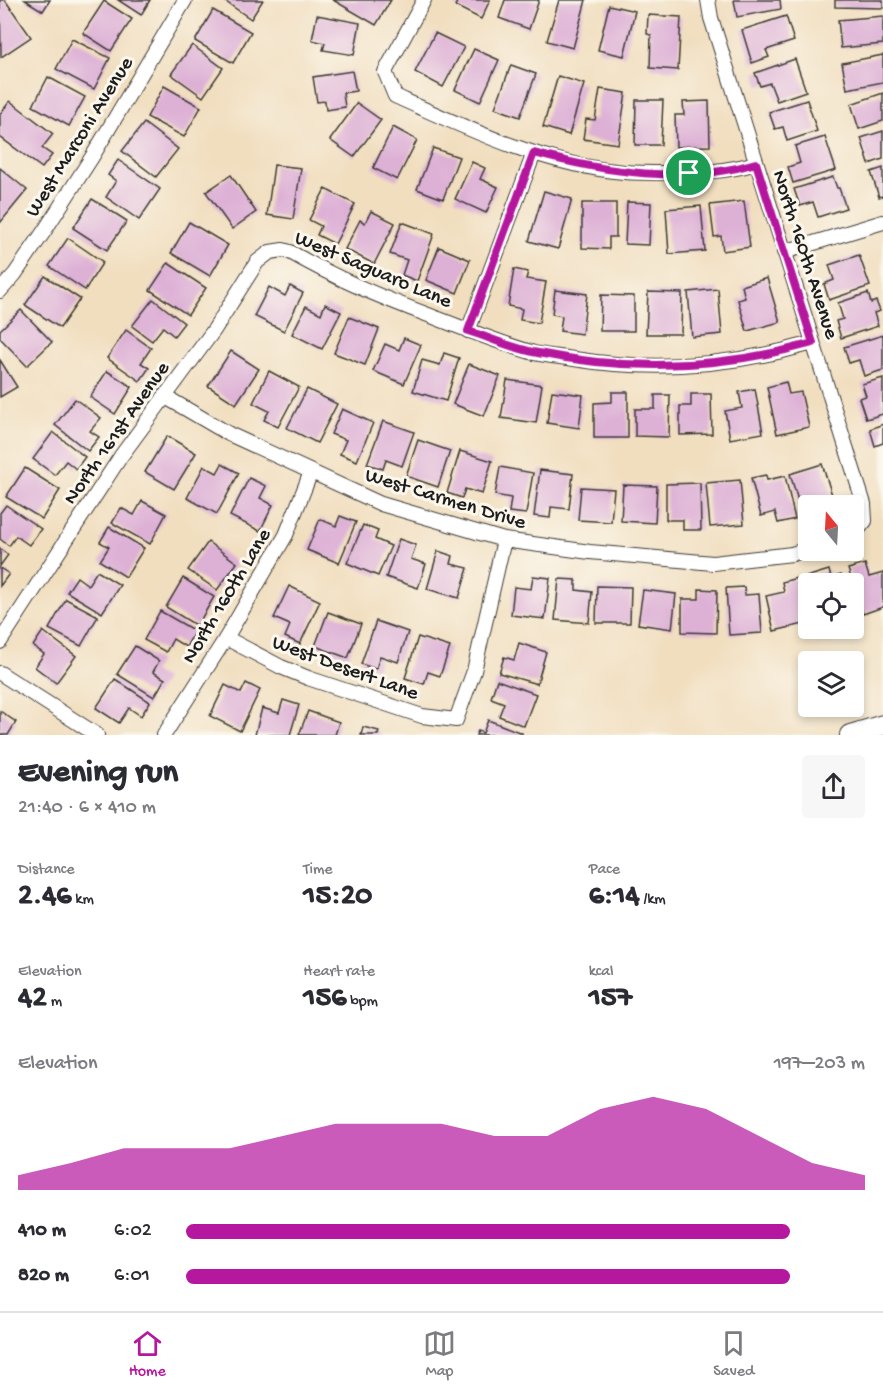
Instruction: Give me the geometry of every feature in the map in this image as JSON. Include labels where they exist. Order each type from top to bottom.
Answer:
[{"type":"main road","points":[[850,735],[883,725]]},
{"type":"street","name":"West Marconi Avenue","points":[[0,291],[15,274],[80,175],[185,0]]},
{"type":"street","points":[[424,0],[385,72],[395,96],[463,127],[534,153],[578,165],[624,172],[689,173],[733,170],[756,163]]},
{"type":"street","name":"North 160th Avenue","points":[[708,0],[711,18],[861,495]]},
{"type":"street","points":[[468,331],[534,153]]},
{"type":"street","points":[[784,252],[883,222]]},
{"type":"street","name":"West Saguaro Lane","points":[[270,252],[284,250],[290,252],[357,287],[468,331],[535,353],[607,364],[694,366],[781,352],[813,343]]},
{"type":"street","name":"North 161st Avenue","points":[[0,642],[121,456],[214,330],[256,262],[270,252]]},
{"type":"street","name":"West Carmen Drive","points":[[164,396],[229,434],[381,504],[504,540],[590,552],[713,563],[798,552]]},
{"type":"street","name":"North 160th Lane","points":[[164,735],[226,638],[286,536],[311,472]]},
{"type":"street","name":"North 160th Avenue","points":[[864,504],[864,522]]},
{"type":"street","name":"West Desert Lane","points":[[226,638],[281,667],[308,678],[422,716],[456,720],[474,671],[504,540]]},
{"type":"street","points":[[0,673],[97,735]]},
{"type":"building","points":[[0,0],[5,0],[31,37],[1,57]]},
{"type":"building","points":[[25,0],[50,0],[43,11]]},
{"type":"building","points":[[118,0],[150,0],[141,15]]},
{"type":"building","points":[[227,0],[263,0],[251,19],[226,2]]},
{"type":"building","points":[[333,0],[391,0],[376,25]]},
{"type":"building","points":[[458,0],[490,0],[481,19],[455,6]]},
{"type":"building","points":[[505,0],[539,0],[529,29],[499,18]]},
{"type":"building","points":[[559,0],[586,0],[573,48],[547,41]]},
{"type":"building","points":[[734,0],[780,0],[781,9],[737,17]]},
{"type":"building","points":[[835,0],[883,0],[883,8],[835,7]]},
{"type":"building","points":[[104,1],[132,19],[111,51],[83,33]]},
{"type":"building","points":[[609,5],[635,11],[624,56],[598,50]]},
{"type":"building","points":[[213,10],[251,32],[233,63],[195,41]]},
{"type":"building","points":[[317,15],[360,23],[354,55],[323,50],[325,43],[312,40]]},
{"type":"building","points":[[648,15],[681,17],[678,70],[650,68],[651,35],[647,34]]},
{"type":"building","points":[[786,16],[794,41],[766,50],[769,57],[752,63],[742,30]]},
{"type":"building","points":[[883,16],[883,44],[841,48],[838,20]]},
{"type":"building","points":[[435,33],[464,47],[443,87],[415,72]]},
{"type":"building","points":[[72,39],[110,58],[94,89],[56,69]]},
{"type":"building","points":[[192,45],[223,68],[203,97],[171,74]]},
{"type":"building","points":[[474,49],[499,60],[480,102],[455,90]]},
{"type":"building","points":[[883,55],[883,82],[847,89],[842,63]]},
{"type":"building","points":[[795,59],[806,91],[777,101],[770,83],[760,86],[755,73]]},
{"type":"building","points":[[511,65],[536,74],[520,117],[495,108]]},
{"type":"building","points":[[352,71],[356,91],[343,93],[345,107],[326,110],[325,101],[317,102],[313,77]]},
{"type":"building","points":[[558,76],[584,84],[569,135],[543,127]]},
{"type":"building","points":[[48,77],[85,97],[69,126],[33,106]]},
{"type":"building","points":[[164,86],[201,107],[184,137],[147,117]]},
{"type":"building","points":[[600,89],[626,93],[618,144],[583,139],[586,119],[595,120]]},
{"type":"building","points":[[883,93],[883,121],[859,129],[851,104]]},
{"type":"building","points":[[636,100],[663,100],[661,145],[635,145]]},
{"type":"building","points":[[807,100],[817,131],[787,141],[783,127],[775,129],[769,112]]},
{"type":"building","points":[[10,101],[53,134],[42,148],[52,155],[42,168],[0,137],[0,114]]},
{"type":"building","points":[[709,101],[710,146],[676,147],[675,115],[684,115],[683,102]]},
{"type":"building","points":[[357,103],[381,120],[354,157],[330,140]]},
{"type":"building","points":[[144,123],[178,149],[156,177],[122,151]]},
{"type":"building","points":[[393,127],[417,140],[397,180],[373,168]]},
{"type":"building","points":[[883,131],[883,159],[869,164],[861,138]]},
{"type":"building","points":[[825,137],[836,170],[793,183],[788,167],[800,163],[795,146]]},
{"type":"building","points":[[433,148],[459,157],[443,199],[417,189]]},
{"type":"building","points":[[118,160],[160,189],[139,220],[106,197],[116,181],[108,175]]},
{"type":"building","points":[[472,162],[485,168],[480,179],[498,187],[486,213],[455,199]]},
{"type":"building","points":[[274,165],[301,168],[293,219],[267,215]]},
{"type":"building","points":[[0,168],[27,190],[0,223]]},
{"type":"building","points":[[883,168],[883,196],[879,197],[871,172]]},
{"type":"building","points":[[231,175],[256,212],[232,229],[206,192]]},
{"type":"building","points":[[833,177],[846,208],[818,217],[813,202],[800,206],[794,189]]},
{"type":"building","points":[[325,189],[355,204],[335,244],[317,235],[321,226],[309,220]]},
{"type":"building","points":[[544,191],[572,199],[558,249],[529,241]]},
{"type":"building","points":[[92,199],[127,221],[107,250],[73,228]]},
{"type":"building","points":[[744,201],[750,247],[723,251],[721,236],[714,237],[710,205]]},
{"type":"building","points":[[627,202],[651,203],[649,245],[625,244]]},
{"type":"building","points":[[582,203],[616,203],[616,237],[609,237],[609,249],[582,248]]},
{"type":"building","points":[[701,206],[705,251],[669,254],[666,209]]},
{"type":"building","points":[[371,211],[395,223],[374,264],[345,249],[360,220],[365,223]]},
{"type":"building","points":[[189,222],[228,245],[210,276],[171,253]]},
{"type":"building","points":[[402,222],[434,234],[417,281],[402,275],[407,260],[390,254]]},
{"type":"building","points":[[68,238],[103,262],[85,290],[49,266]]},
{"type":"building","points":[[439,247],[470,260],[457,293],[426,280]]},
{"type":"building","points":[[859,255],[870,286],[829,300],[824,284],[834,280],[829,265]]},
{"type":"building","points":[[168,263],[206,288],[188,315],[150,290]]},
{"type":"building","points":[[514,269],[528,272],[526,279],[546,282],[539,323],[520,320],[522,309],[508,306]]},
{"type":"building","points":[[45,276],[80,299],[60,328],[25,305]]},
{"type":"building","points":[[767,278],[780,322],[747,331],[738,300],[745,298],[742,286]]},
{"type":"building","points":[[290,286],[303,293],[284,331],[254,316],[269,287],[285,296]]},
{"type":"building","points":[[718,289],[722,334],[692,337],[688,292]]},
{"type":"building","points":[[555,290],[587,294],[582,334],[560,331],[562,316],[552,314]]},
{"type":"building","points":[[648,292],[682,293],[681,334],[646,334]]},
{"type":"building","points":[[868,293],[871,303],[876,301],[880,311],[874,313],[878,326],[841,338],[836,321],[843,319],[838,303]]},
{"type":"building","points":[[601,295],[634,296],[634,331],[600,331]]},
{"type":"building","points":[[153,299],[184,323],[174,336],[163,327],[152,341],[132,326]]},
{"type":"building","points":[[325,304],[341,312],[322,349],[292,334],[306,306],[321,314]]},
{"type":"building","points":[[21,310],[52,342],[27,366],[0,338],[0,330]]},
{"type":"building","points":[[349,317],[379,329],[365,365],[334,353]]},
{"type":"building","points":[[126,330],[151,348],[141,363],[149,368],[140,381],[107,358]]},
{"type":"building","points":[[883,335],[883,370],[864,376],[859,360],[849,363],[844,347]]},
{"type":"building","points":[[404,338],[421,345],[404,384],[373,371],[385,344],[399,350]]},
{"type":"building","points":[[231,351],[259,369],[236,404],[208,386]]},
{"type":"building","points":[[444,353],[459,358],[446,401],[413,391],[422,360],[440,365]]},
{"type":"building","points":[[0,360],[17,387],[0,397]]},
{"type":"building","points":[[469,364],[500,376],[484,416],[453,404]]},
{"type":"building","points":[[107,371],[132,387],[115,414],[90,397]]},
{"type":"building","points":[[269,371],[299,387],[278,427],[264,420],[269,411],[253,403]]},
{"type":"building","points":[[883,378],[883,414],[866,419],[859,398],[866,396],[862,384]]},
{"type":"building","points":[[507,380],[542,385],[536,423],[501,418]]},
{"type":"building","points":[[786,382],[789,394],[801,392],[809,427],[777,434],[767,387]]},
{"type":"building","points":[[307,389],[337,404],[317,443],[287,428]]},
{"type":"building","points":[[755,389],[763,433],[730,439],[725,411],[742,408],[739,392]]},
{"type":"building","points":[[552,391],[583,395],[579,428],[547,423]]},
{"type":"building","points":[[612,392],[628,392],[628,438],[594,438],[594,403],[612,402]]},
{"type":"building","points":[[691,394],[711,394],[712,434],[680,435],[680,406],[691,406]]},
{"type":"building","points":[[655,395],[670,395],[669,437],[635,436],[635,409],[655,409]]},
{"type":"building","points":[[75,399],[101,418],[90,431],[99,437],[88,451],[55,425]]},
{"type":"building","points":[[342,409],[373,423],[357,461],[340,454],[346,440],[331,434]]},
{"type":"building","points":[[383,421],[414,432],[402,466],[386,460],[383,469],[367,464]]},
{"type":"building","points":[[883,424],[883,443],[875,446],[870,429]]},
{"type":"building","points":[[53,432],[85,457],[76,469],[66,461],[55,475],[33,459]]},
{"type":"building","points":[[167,436],[196,453],[174,489],[145,472]]},
{"type":"building","points":[[418,440],[450,451],[438,487],[406,476]]},
{"type":"building","points":[[460,451],[492,461],[482,494],[465,489],[462,498],[447,493]]},
{"type":"building","points":[[222,464],[239,473],[217,514],[187,498],[204,466],[217,473]]},
{"type":"building","points":[[822,464],[832,495],[798,495],[798,500],[790,474]]},
{"type":"building","points":[[500,467],[533,473],[526,514],[509,512],[511,498],[495,495]]},
{"type":"building","points":[[25,468],[60,490],[42,519],[6,497]]},
{"type":"building","points":[[540,470],[573,474],[569,509],[551,507],[550,518],[534,516]]},
{"type":"building","points":[[766,475],[767,480],[785,476],[795,519],[778,523],[775,512],[761,516],[751,478]]},
{"type":"building","points":[[249,478],[266,486],[260,498],[273,505],[260,531],[230,516]]},
{"type":"building","points":[[740,480],[744,524],[710,527],[706,483]]},
{"type":"building","points":[[700,483],[701,530],[683,530],[683,520],[666,520],[666,484]]},
{"type":"building","points":[[623,485],[657,486],[655,523],[621,521]]},
{"type":"building","points":[[581,487],[614,489],[611,522],[578,520]]},
{"type":"building","points":[[142,501],[166,514],[150,544],[112,523],[121,508],[134,515]]},
{"type":"building","points":[[6,505],[41,529],[29,545],[16,536],[9,546],[0,539],[0,513]]},
{"type":"building","points":[[340,516],[356,522],[339,563],[307,550],[320,519],[336,526]]},
{"type":"building","points":[[363,525],[378,531],[375,539],[391,546],[378,576],[347,563]]},
{"type":"building","points":[[109,527],[144,548],[126,577],[100,561],[109,547],[100,542]]},
{"type":"building","points":[[399,539],[416,545],[411,559],[426,564],[418,588],[386,577]]},
{"type":"building","points":[[208,542],[237,563],[217,590],[188,570]]},
{"type":"building","points":[[0,549],[8,555],[0,566]]},
{"type":"building","points":[[438,551],[453,556],[451,564],[468,568],[459,598],[427,589]]},
{"type":"building","points":[[865,564],[869,577],[883,573],[883,607],[864,614],[864,573],[849,573],[848,569]]},
{"type":"building","points":[[0,568],[9,574],[0,586]]},
{"type":"building","points":[[97,571],[120,585],[102,613],[67,592],[77,577],[88,585]]},
{"type":"building","points":[[533,576],[550,578],[545,619],[511,615],[514,587],[531,589]]},
{"type":"building","points":[[183,578],[214,597],[197,626],[166,607]]},
{"type":"building","points":[[797,578],[798,625],[774,631],[766,596],[784,592],[782,582]]},
{"type":"building","points":[[559,579],[576,580],[576,590],[592,592],[589,623],[555,620]]},
{"type":"building","points":[[289,586],[320,601],[300,644],[285,637],[290,625],[274,618]]},
{"type":"building","points":[[597,586],[631,587],[630,623],[596,623]]},
{"type":"building","points":[[744,587],[745,595],[759,594],[762,633],[729,635],[726,588]]},
{"type":"building","points":[[699,589],[717,590],[716,633],[682,632],[682,599],[699,599]]},
{"type":"building","points":[[643,590],[676,594],[672,629],[638,624]]},
{"type":"building","points":[[66,599],[98,616],[81,646],[49,629]]},
{"type":"building","points":[[160,611],[195,631],[186,647],[173,639],[166,652],[144,640]]},
{"type":"building","points":[[328,612],[361,624],[348,658],[315,646]]},
{"type":"building","points":[[376,621],[408,632],[398,662],[380,656],[376,669],[361,664]]},
{"type":"building","points":[[43,631],[76,656],[56,683],[35,667],[44,654],[33,646]]},
{"type":"building","points":[[418,637],[450,647],[440,676],[428,672],[424,684],[405,678]]},
{"type":"building","points":[[519,643],[546,652],[537,684],[499,673],[504,657],[514,660]]},
{"type":"building","points":[[135,646],[159,661],[153,672],[165,679],[154,697],[117,674]]},
{"type":"building","points":[[115,679],[150,702],[141,716],[129,708],[119,723],[96,708]]},
{"type":"building","points":[[497,680],[536,694],[524,726],[499,716],[504,703],[491,698]]},
{"type":"building","points":[[246,683],[260,690],[240,731],[210,716],[225,685],[241,693]]},
{"type":"building","points":[[283,700],[299,705],[290,735],[255,735],[262,708],[279,713]]},
{"type":"building","points":[[0,711],[16,722],[8,735],[0,735]]},
{"type":"building","points":[[308,711],[339,722],[335,735],[299,735]]},
{"type":"building","points":[[488,720],[522,733],[522,735],[476,735],[478,731],[483,733]]},
{"type":"building","points":[[363,727],[379,731],[378,735],[361,735]]},
{"type":"route","points":[[534,153],[578,165],[624,172],[689,173],[733,170],[756,163],[813,343],[781,352],[694,366],[607,364],[535,353],[468,331],[534,153]]}]
